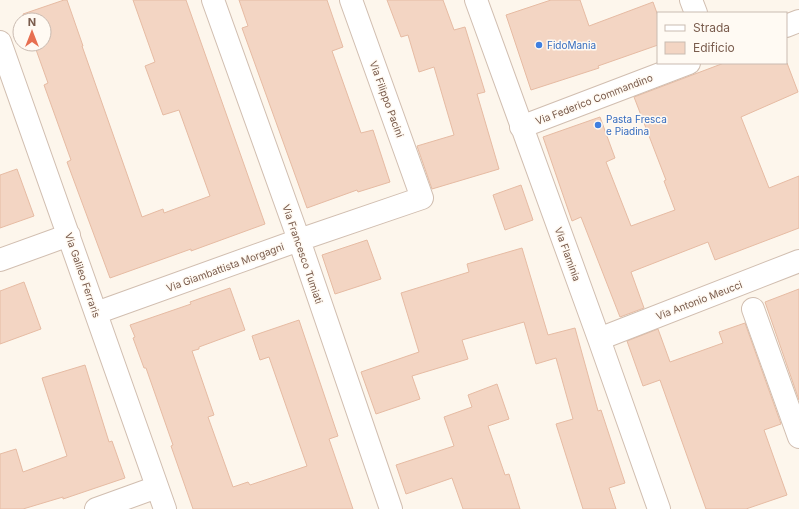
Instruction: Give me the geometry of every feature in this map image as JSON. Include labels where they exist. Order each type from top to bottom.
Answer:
[{"type":"street","name":"Via Francesco Tumiati","points":[[213,0],[299,240],[391,509]]},
{"type":"street","name":"Via Filippo Pacini","points":[[351,0],[422,198]]},
{"type":"street","name":"Via Flaminia","points":[[476,0],[659,509]]},
{"type":"street","points":[[691,0],[696,12]]},
{"type":"street","points":[[787,26],[799,21]]},
{"type":"street","name":"Via Galileo Ferraris","points":[[0,42],[165,509]]},
{"type":"street","name":"Via Federico Commandino","points":[[521,127],[686,64]]},
{"type":"street","name":"Via Giambattista Morgagni","points":[[96,313],[299,240],[422,198]]},
{"type":"street","points":[[0,260],[69,235]]},
{"type":"street","name":"Via Antonio Meucci","points":[[598,338],[799,261]]},
{"type":"street","points":[[753,309],[799,437]]},
{"type":"street","points":[[96,509],[157,487]]},
{"type":"building","points":[[67,0],[142,217],[163,209],[164,213],[210,196],[179,110],[163,115],[145,66],[155,62],[133,0],[186,0],[265,224],[110,278],[67,162],[71,160],[44,85],[48,83],[37,52],[52,52],[52,12],[29,12]]},
{"type":"building","points":[[239,0],[327,0],[343,47],[332,51],[361,133],[373,130],[390,182],[358,192],[357,190],[307,208],[242,28],[248,26]]},
{"type":"building","points":[[387,0],[443,0],[454,30],[465,27],[485,92],[477,94],[499,169],[432,189],[417,146],[454,135],[434,67],[419,72],[408,35],[401,37]]},
{"type":"building","points":[[551,0],[580,0],[589,26],[653,2],[657,13],[657,45],[598,66],[599,68],[531,90],[506,15]]},
{"type":"building","points":[[787,63],[798,92],[741,117],[769,188],[799,176],[799,228],[715,260],[708,242],[631,272],[644,308],[620,317],[581,217],[572,221],[543,137],[600,117],[615,158],[606,162],[631,226],[675,210],[664,181],[666,180],[634,97],[721,64]]},
{"type":"building","points":[[17,169],[34,216],[0,228],[0,175]]},
{"type":"building","points":[[521,185],[533,220],[505,230],[493,195]]},
{"type":"building","points":[[367,240],[381,279],[335,294],[322,255]]},
{"type":"building","points":[[522,248],[548,335],[575,328],[598,411],[601,410],[625,483],[609,488],[616,509],[583,509],[556,424],[573,419],[556,358],[536,364],[524,322],[462,340],[468,359],[412,376],[420,399],[376,414],[361,372],[419,352],[401,293],[469,272],[467,264]]},
{"type":"building","points":[[24,282],[41,329],[0,344],[0,291]]},
{"type":"building","points":[[230,288],[245,330],[192,351],[214,415],[208,417],[233,487],[248,482],[250,485],[307,466],[269,357],[260,360],[252,336],[299,320],[338,436],[329,439],[353,509],[193,509],[171,446],[173,445],[146,368],[144,368],[133,338],[135,337],[130,325],[191,304],[190,302]]},
{"type":"building","points":[[799,289],[799,400],[765,302]]},
{"type":"building","points":[[745,323],[781,424],[764,430],[787,495],[746,509],[706,509],[660,380],[643,386],[627,341],[658,329],[670,362],[723,343],[719,332]]},
{"type":"building","points":[[85,365],[109,442],[112,441],[125,478],[63,499],[63,497],[23,509],[0,509],[0,454],[16,449],[23,472],[67,456],[42,378]]},
{"type":"building","points":[[497,384],[509,419],[488,426],[505,475],[509,474],[520,509],[463,509],[452,478],[406,494],[396,465],[454,446],[444,417],[472,407],[468,395]]},
{"type":"place","name":"FidoMania","points":[[539,45]]},
{"type":"place","name":"Pasta Fresca e Piadina","points":[[598,125]]}]
